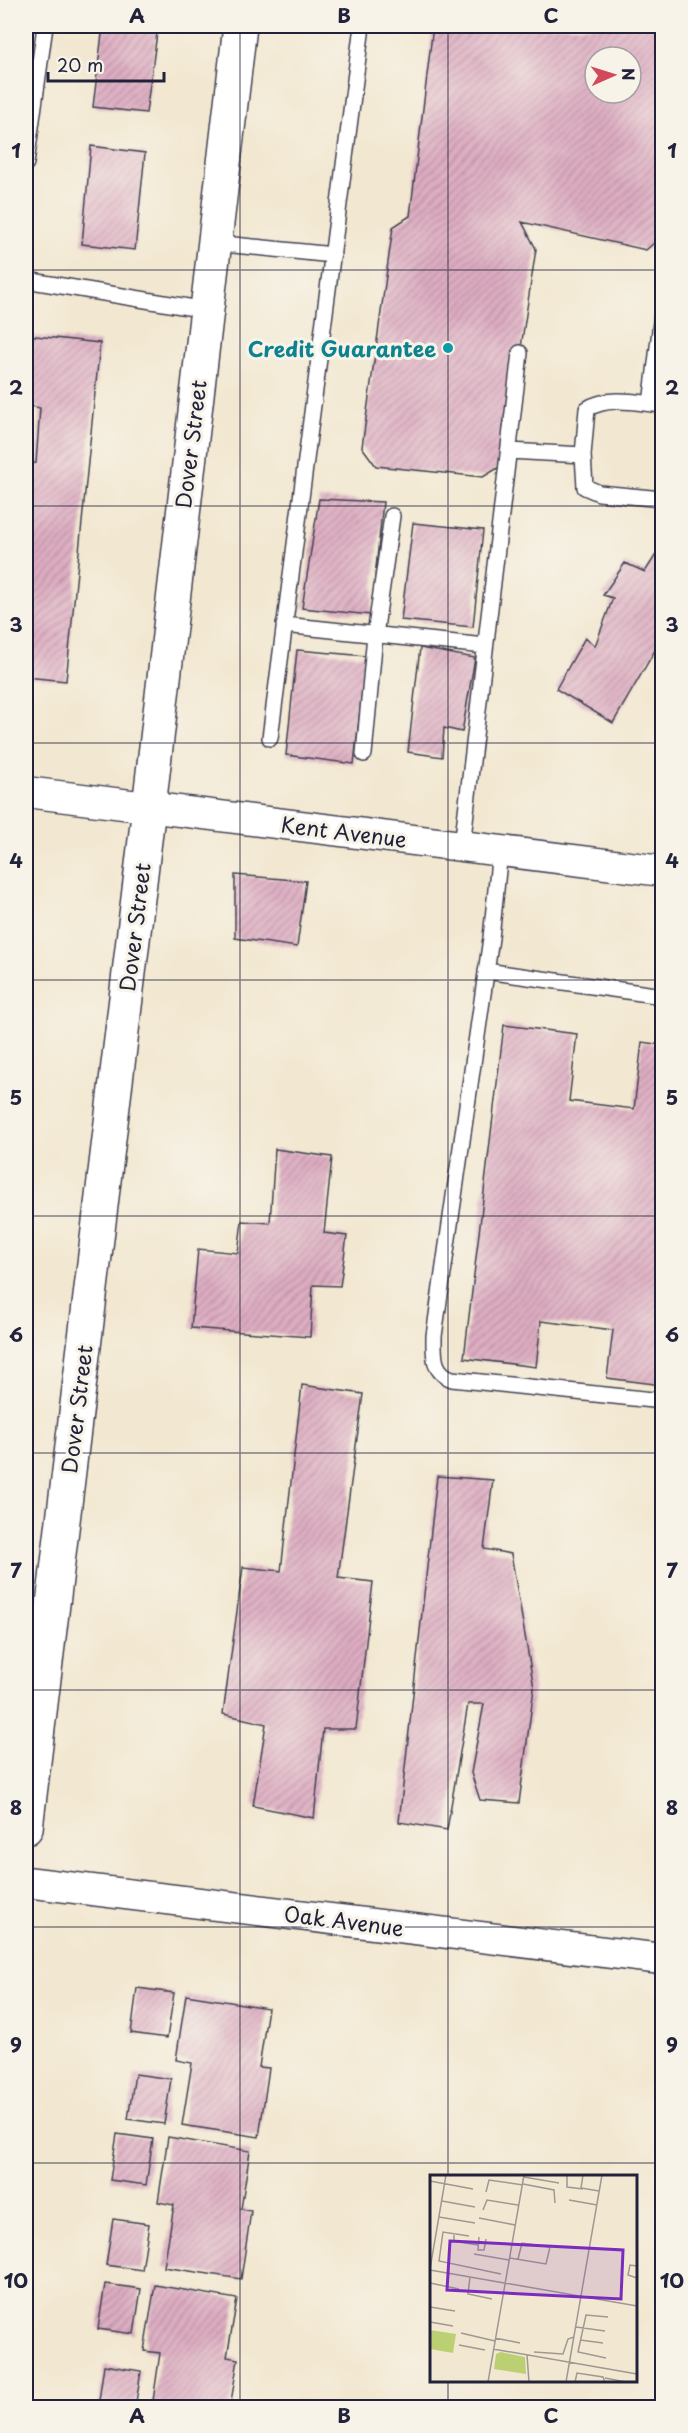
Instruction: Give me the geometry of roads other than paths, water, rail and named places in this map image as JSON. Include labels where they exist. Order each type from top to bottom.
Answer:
[{"type":"street","name":"Dover Street","points":[[26,1828],[240,26]]},
{"type":"street","name":"Kent Avenue","points":[[26,792],[663,871]]},
{"type":"street","name":"Oak Avenue","points":[[26,1882],[663,1959]]},
{"type":"lane","points":[[26,163],[45,26]]},
{"type":"lane","points":[[270,738],[362,26]]},
{"type":"lane","points":[[214,243],[333,255]]},
{"type":"lane","points":[[26,280],[206,310]]},
{"type":"lane","points":[[663,314],[657,405],[609,401],[596,403],[587,409],[583,455],[585,487],[599,493],[663,499]]},
{"type":"lane","points":[[462,846],[520,353]]},
{"type":"lane","points":[[509,451],[583,455]]},
{"type":"lane","points":[[364,754],[375,635],[392,516]]},
{"type":"lane","points":[[284,625],[485,646]]},
{"type":"lane","points":[[500,851],[486,971],[434,1336],[436,1367],[440,1372],[452,1378],[663,1401]]},
{"type":"lane","points":[[486,971],[663,996]]},
{"type":"place","name":"Credit Guarantee","points":[[448,348]]}]
